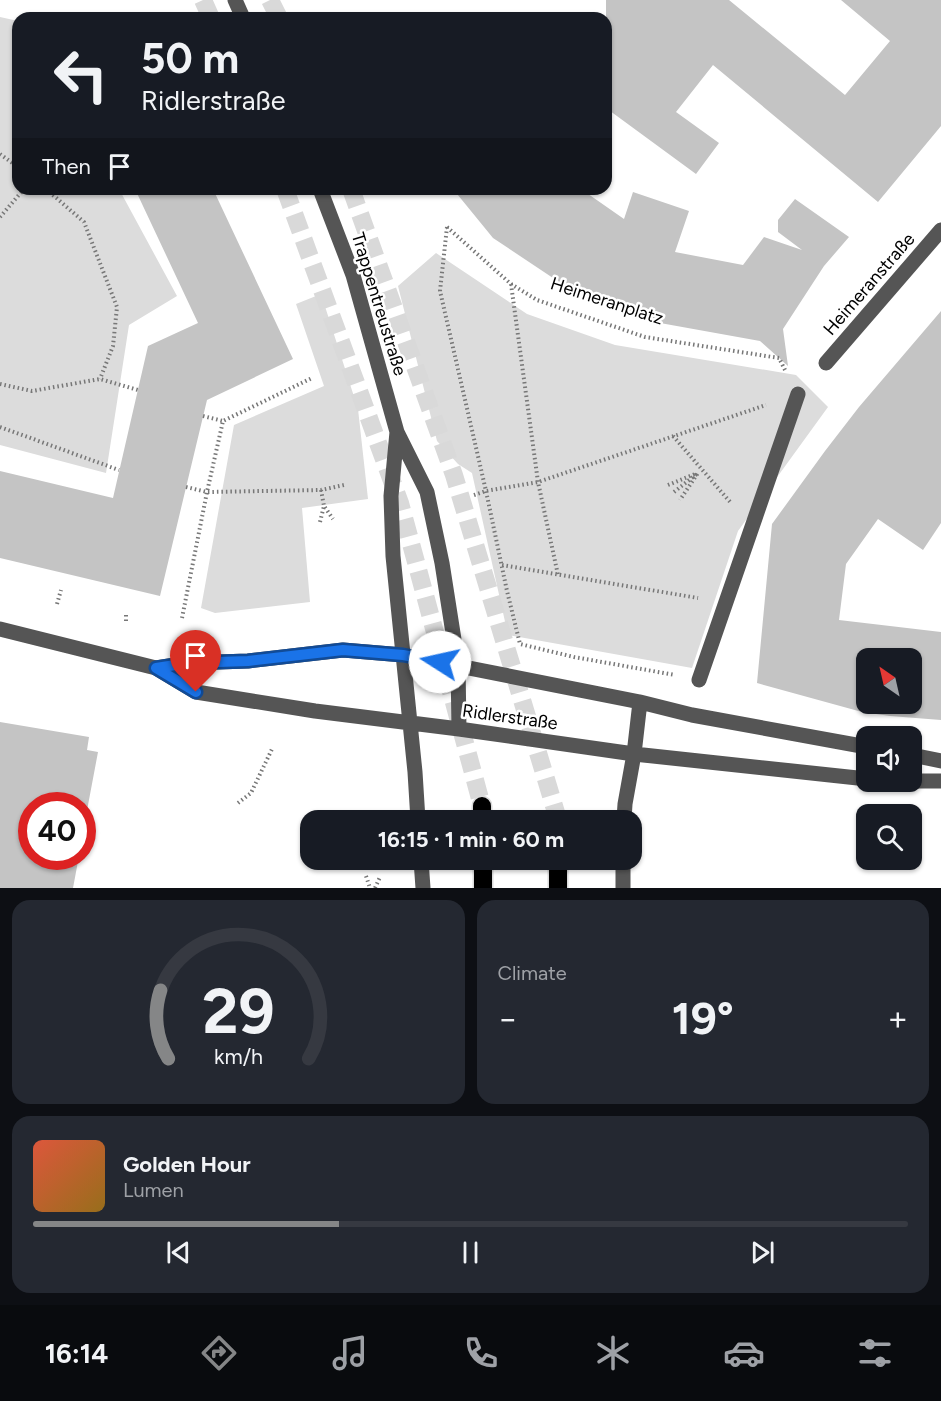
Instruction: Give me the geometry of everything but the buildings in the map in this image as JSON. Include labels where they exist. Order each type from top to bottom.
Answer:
[{"type":"highway","points":[[483,870],[483,888]]},
{"type":"highway","points":[[558,870],[558,888]]},
{"type":"street","name":"Trappentreustraße","points":[[322,195],[353,275],[397,432],[427,492],[444,572],[458,665],[459,729]]},
{"type":"street","name":"Heimeranstraße","points":[[826,363],[941,230]]},
{"type":"street","points":[[699,680],[798,394]]},
{"type":"street","name":"Trappentreustraße","points":[[397,432],[391,496],[393,556],[417,810]]},
{"type":"street","name":"Ridlerstraße","points":[[0,629],[156,668],[196,692],[324,712],[634,754],[856,778]]},
{"type":"street","name":"Ridlerstraße","points":[[156,668],[188,663],[248,661],[343,650],[403,655],[640,702],[693,715],[856,745]]},
{"type":"street","points":[[625,810],[640,702]]},
{"type":"street","points":[[922,757],[941,761]]},
{"type":"street","points":[[922,781],[941,780]]},
{"type":"street","points":[[422,870],[423,888]]},
{"type":"street","points":[[623,870],[623,888]]},
{"type":"path","points":[[0,217],[19,195]]},
{"type":"path","points":[[53,195],[84,222],[117,308],[113,346],[100,379]]},
{"type":"path","name":"Heimeranplatz","points":[[486,491],[440,291],[447,226],[511,284],[537,300],[645,337],[779,358]]},
{"type":"path","points":[[511,284],[538,482],[558,575]]},
{"type":"path","points":[[203,416],[223,421],[312,378]]},
{"type":"path","points":[[0,384],[32,391],[100,379],[138,390]]},
{"type":"path","points":[[474,495],[538,482],[798,394]]},
{"type":"path","points":[[182,618],[223,421]]},
{"type":"path","points":[[0,427],[119,470]]},
{"type":"path","points":[[673,436],[700,471],[752,527]]},
{"type":"path","points":[[668,484],[700,471]]},
{"type":"path","points":[[674,492],[700,471]]},
{"type":"path","points":[[680,500],[700,471]]},
{"type":"path","points":[[186,487],[207,492],[321,490],[344,485]]},
{"type":"path","points":[[321,490],[324,506],[333,519]]},
{"type":"path","points":[[486,491],[520,644],[574,657],[699,680]]},
{"type":"path","points":[[320,522],[324,506]]},
{"type":"path","points":[[502,565],[726,603]]},
{"type":"path","points":[[57,604],[61,590]]},
{"type":"path","points":[[126,613],[126,621]]},
{"type":"path","points":[[238,803],[251,793],[273,747]]},
{"type":"path","points":[[366,876],[370,888]]},
{"type":"path","points":[[375,888],[380,877]]},
{"type":"shaded area","points":[[0,17],[12,20],[12,195],[122,195],[177,296],[129,325],[106,473],[0,445]]},
{"type":"shaded area","points":[[436,253],[527,314],[615,345],[796,375],[828,407],[738,531],[692,668],[508,635],[472,473],[458,464],[437,441],[398,286]]},
{"type":"shaded area","points":[[321,294],[358,409],[368,499],[302,508],[310,602],[215,613],[201,608],[234,425],[324,386],[296,304]]},
{"type":"tunnel","points":[[203,0],[208,12]]},
{"type":"tunnel","points":[[270,0],[276,12]]},
{"type":"tunnel","points":[[287,195],[400,503],[482,806]]},
{"type":"tunnel","points":[[353,195],[454,475],[555,810]]},
{"type":"route","points":[[196,692],[156,668],[188,663],[248,661],[343,650],[403,655],[440,662]]}]
